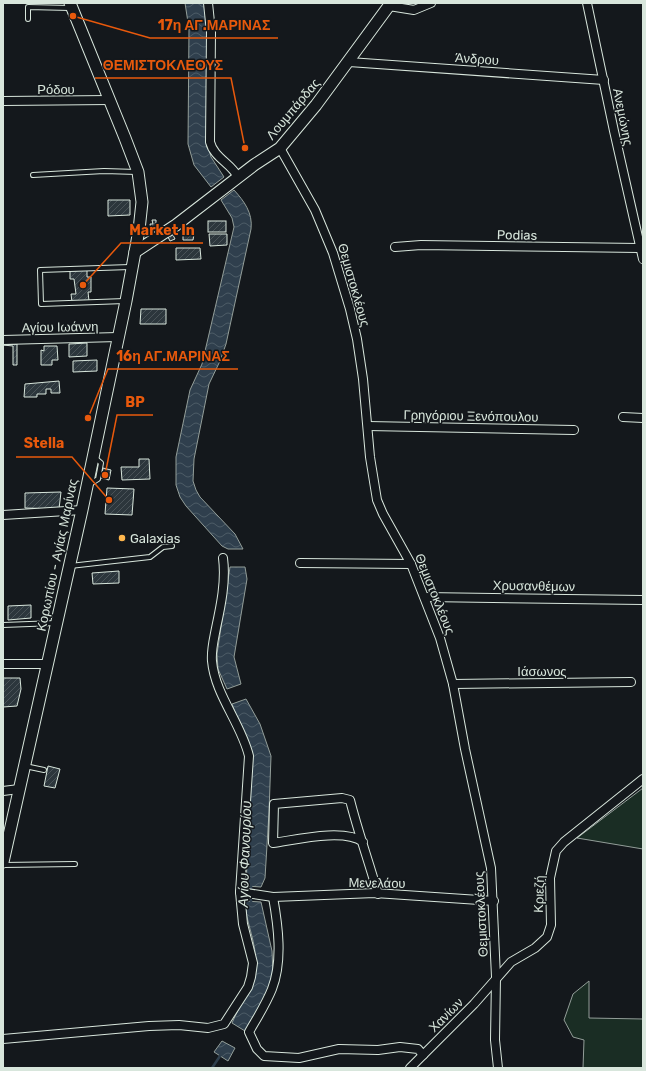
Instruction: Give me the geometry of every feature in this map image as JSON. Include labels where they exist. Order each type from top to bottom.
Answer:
[{"type":"main road","name":"Λουμπάρδας","points":[[135,252],[176,225],[238,177],[280,148],[349,62],[390,4]]},
{"type":"main road","name":"Κορωπίου - Αγίας Μαρίνας","points":[[3,862],[82,510],[92,455],[133,267],[142,202],[138,172],[71,6]]},
{"type":"street","points":[[208,3],[211,32],[210,142],[216,155],[231,166],[238,177]]},
{"type":"street","points":[[390,4],[414,10],[431,3]]},
{"type":"street","name":"Ανεμώνης","points":[[587,3],[639,248],[643,259]]},
{"type":"street","name":"Άνδρου","points":[[349,62],[604,80]]},
{"type":"street","name":"Ρόδου","points":[[3,101],[110,100]]},
{"type":"street","name":"Θεμιστοκλέους","points":[[280,148],[315,210],[333,253],[357,340],[377,500],[383,514],[411,564],[425,597],[440,638],[453,684],[465,749],[491,868],[494,902],[496,977],[495,1040],[498,1068]]},
{"type":"street","name":"Podias","points":[[395,246],[639,248]]},
{"type":"street","name":"Αγίου Ιωάννη","points":[[3,340],[118,338]]},
{"type":"street","points":[[623,417],[643,418]]},
{"type":"street","name":"Γρηγόριου Ξενόπουλου","points":[[368,426],[574,430]]},
{"type":"street","points":[[3,515],[82,510]]},
{"type":"street","points":[[3,1039],[156,1026],[179,1025],[208,1028],[224,1024],[248,987],[252,977],[253,963],[244,924],[243,892],[249,756],[244,739],[229,711],[214,673],[212,661],[212,647],[226,574],[223,558]]},
{"type":"street","points":[[300,563],[411,564]]},
{"type":"street","name":"Χρυσανθέμων","points":[[425,597],[643,600]]},
{"type":"street","points":[[3,664],[47,664]]},
{"type":"street","name":"Ιάσωνος","points":[[453,684],[631,682]]},
{"type":"street","name":"Κριεζή","points":[[496,977],[511,962],[535,948],[547,937],[551,925],[550,878],[556,851],[564,842],[643,779]]},
{"type":"street","points":[[3,790],[19,789]]},
{"type":"street","points":[[363,842],[356,837],[338,836],[273,843],[274,804],[348,798],[350,800],[357,830],[363,842],[378,894]]},
{"type":"street","name":"Μενελάου","points":[[243,892],[272,897],[378,894],[494,902]]},
{"type":"street","points":[[272,897],[276,913],[278,956],[276,976],[268,998],[249,1032],[257,1049],[264,1056],[269,1058],[299,1058],[339,1049],[378,1050],[400,1047],[418,1049],[424,1055]]},
{"type":"street","name":"Χανίων","points":[[410,1068],[474,1004],[496,977]]},
{"type":"lane","points":[[28,19],[28,7],[71,6]]},
{"type":"lane","points":[[33,175],[104,171],[138,172]]},
{"type":"lane","points":[[126,301],[41,304],[40,270],[133,267]]},
{"type":"lane","points":[[69,566],[150,557],[163,547],[172,546]]},
{"type":"lane","points":[[3,624],[56,623]]},
{"type":"lane","points":[[24,766],[44,770]]},
{"type":"lane","points":[[3,865],[75,864]]},
{"type":"green space","points":[[643,788],[643,849],[577,838]]},
{"type":"green space","points":[[589,981],[589,1018],[643,1019],[643,1068],[583,1068],[584,1040],[573,1037],[564,1020],[573,994]]},
{"type":"water","points":[[185,3],[205,3],[207,11],[207,140],[211,157],[224,177],[211,187],[194,165],[188,144],[189,29]]},
{"type":"water","points":[[234,190],[247,208],[251,218],[251,229],[226,344],[209,384],[194,459],[193,481],[200,497],[235,534],[243,549],[228,549],[222,546],[186,506],[180,497],[176,485],[176,457],[190,390],[202,364],[234,227],[232,218],[221,200]]},
{"type":"water","points":[[230,567],[245,567],[247,579],[234,657],[241,684],[227,689],[218,669],[217,654]]},
{"type":"water","points":[[246,699],[260,724],[271,756],[265,878],[261,887],[246,886],[252,758],[232,704]]},
{"type":"water","points":[[245,901],[261,902],[272,951],[273,974],[272,982],[251,1024],[245,1031],[232,1023],[252,981],[255,966],[255,950],[247,917]]},
{"type":"water","points":[[222,1041],[235,1048],[228,1061],[214,1052]]},
{"type":"building","points":[[108,200],[130,200],[130,215],[108,216]]},
{"type":"building","points":[[152,220],[156,220],[156,228],[151,229],[150,224],[153,224]]},
{"type":"building","points":[[208,221],[226,221],[226,232],[208,232]]},
{"type":"building","points":[[183,234],[194,234],[193,240],[183,240]]},
{"type":"building","points":[[209,234],[227,234],[227,245],[210,246]]},
{"type":"building","points":[[173,235],[175,239],[170,241],[168,237]]},
{"type":"building","points":[[176,248],[200,248],[201,259],[176,260]]},
{"type":"building","points":[[87,270],[87,277],[91,277],[91,292],[88,292],[89,301],[72,302],[71,294],[76,294],[74,279],[70,279],[70,271]]},
{"type":"building","points":[[141,309],[166,309],[166,324],[140,324]]},
{"type":"building","points":[[87,343],[87,356],[69,357],[69,344]]},
{"type":"building","points":[[17,344],[17,365],[13,365],[13,346],[3,345]]},
{"type":"building","points":[[44,346],[57,346],[58,360],[52,360],[52,365],[41,365],[41,350],[44,351]]},
{"type":"building","points":[[97,360],[97,371],[73,372],[73,361]]},
{"type":"building","points":[[59,381],[60,393],[51,393],[51,389],[46,389],[46,394],[37,394],[37,397],[24,397],[25,384]]},
{"type":"building","points":[[139,459],[149,459],[150,479],[122,480],[121,467],[139,467]]},
{"type":"building","points":[[103,468],[111,470],[109,480],[101,478]]},
{"type":"building","points":[[107,488],[134,489],[132,515],[105,514]]},
{"type":"building","points":[[61,492],[59,509],[25,508],[25,493]]},
{"type":"building","points":[[119,571],[119,583],[93,584],[92,573]]},
{"type":"building","points":[[31,605],[31,618],[8,620],[8,606]]},
{"type":"building","points":[[3,678],[20,678],[21,689],[17,706],[3,707]]},
{"type":"building","points":[[48,766],[60,769],[55,788],[44,786]]},
{"type":"waterway","name":"Αγίου Φανουρίου","points":[[251,883],[251,904]]},
{"type":"waterway","name":"Αγίου Φανουρίου","points":[[212,1068],[222,1053]]},
{"type":"place","name":"17η ΑΓ.ΜΑΡΙΝΑΣ","points":[[73,16]]},
{"type":"place","name":"ΘΕΜΙΣΤΟΚΛΕΟΥΣ","points":[[245,148]]},
{"type":"place","name":"Market In","points":[[83,285]]},
{"type":"place","name":"16η ΑΓ.ΜΑΡΙΝΑΣ","points":[[88,418]]},
{"type":"place","name":"BP","points":[[105,475]]},
{"type":"place","name":"Stella","points":[[109,500]]},
{"type":"place","name":"Galaxias","points":[[122,538]]}]
